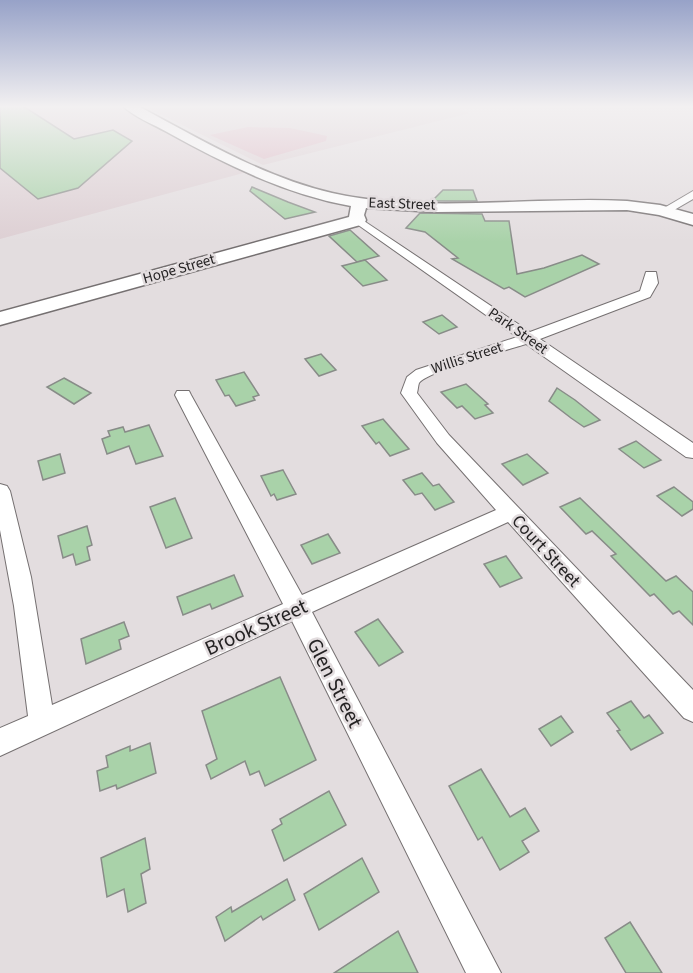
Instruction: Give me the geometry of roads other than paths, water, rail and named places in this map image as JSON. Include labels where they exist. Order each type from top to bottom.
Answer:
[{"type":"main road","name":"East Street","points":[[213,151],[359,211],[442,206],[610,204],[665,211],[693,220]]},
{"type":"main road","name":"Hope Street","points":[[0,319],[359,211]]},
{"type":"street","points":[[665,211],[693,194]]},
{"type":"street","name":"Park Street","points":[[359,211],[529,338],[693,452]]},
{"type":"street","name":"Willis Street","points":[[409,386],[415,378],[430,370],[529,338],[645,294],[651,283],[651,276]]},
{"type":"street","name":"Court Street","points":[[409,386],[409,393],[442,439],[693,709]]},
{"type":"street","name":"Glen Street","points":[[183,395],[297,609],[484,973]]},
{"type":"street","points":[[0,491],[11,528],[19,569],[42,723]]},
{"type":"street","name":"Brook Street","points":[[0,742],[511,512]]}]
